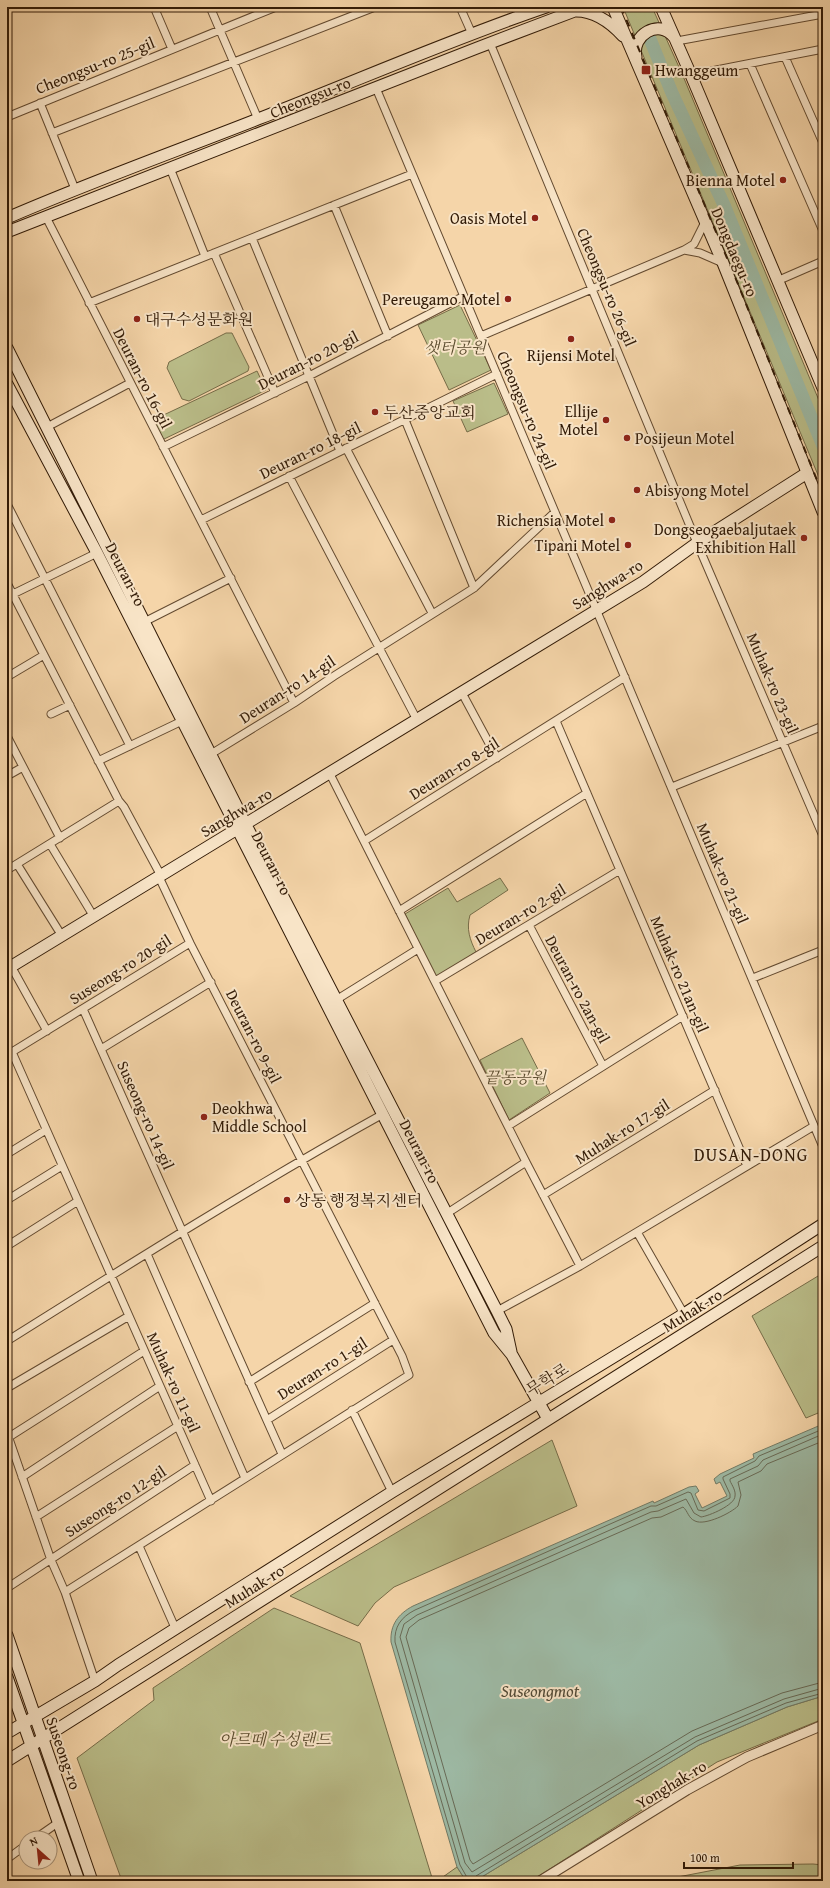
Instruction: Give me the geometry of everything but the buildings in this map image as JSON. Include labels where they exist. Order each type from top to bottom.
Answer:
[{"type":"main road","name":"Cheongsu-ro","points":[[7,218],[75,189],[258,120],[472,34],[546,7]]},
{"type":"main road","name":"Dongdaegu-ro","points":[[613,7],[636,60],[642,78],[723,263],[823,512]]},
{"type":"main road","name":"Dongdaegu-ro","points":[[661,7],[666,13],[823,388]]},
{"type":"main road","name":"Cheongsu-ro","points":[[7,232],[580,9]]},
{"type":"main road","points":[[580,9],[607,22],[619,32],[629,44]]},
{"type":"main road","points":[[636,60],[635,45],[644,33],[651,30],[666,31],[677,41]]},
{"type":"main road","name":"Deuran-ro","points":[[7,348],[210,754],[242,827],[383,1114],[494,1333],[512,1355],[548,1419]]},
{"type":"main road","name":"Deuran-ro","points":[[7,384],[97,552],[182,721],[242,827],[336,1000],[506,1329],[512,1355]]},
{"type":"main road","name":"Sanghwa-ro","points":[[9,967],[330,774],[643,582],[697,543],[807,473]]},
{"type":"main road","name":"Muhak-ro","points":[[7,1733],[95,1681],[392,1492],[684,1314],[823,1224]]},
{"type":"main road","name":"Muhak-ro","points":[[7,1761],[823,1246]]},
{"type":"main road","name":"Suseong-ro","points":[[7,1635],[92,1881]]},
{"type":"main road","name":"Suseong-ro","points":[[7,1677],[79,1881]]},
{"type":"street","name":"Cheongsu-ro 25-gil","points":[[154,7],[172,49]]},
{"type":"street","points":[[210,7],[219,30]]},
{"type":"street","name":"Cheongsu-ro 25-gil","points":[[7,117],[219,30],[263,9],[276,7]]},
{"type":"street","points":[[52,133],[375,7]]},
{"type":"street","points":[[460,7],[472,34]]},
{"type":"street","points":[[677,41],[823,14]]},
{"type":"street","name":"Cheongsu-ro","points":[[219,30],[258,120]]},
{"type":"street","name":"Cheongsu-ro 26-gil","points":[[490,43],[697,543]]},
{"type":"street","points":[[692,75],[823,49]]},
{"type":"street","points":[[785,57],[823,144]]},
{"type":"street","points":[[750,64],[823,231]]},
{"type":"street","name":"Cheongsu-ro 24-gil","points":[[376,88],[597,610]]},
{"type":"street","points":[[40,103],[75,189]]},
{"type":"street","points":[[170,168],[205,256]]},
{"type":"street","points":[[46,217],[89,303],[412,174]]},
{"type":"street","points":[[334,205],[388,336]]},
{"type":"street","points":[[481,336],[684,250],[694,244],[705,222]]},
{"type":"street","points":[[252,238],[309,376],[343,450],[432,613]]},
{"type":"street","points":[[684,250],[700,253],[723,263]]},
{"type":"street","points":[[214,253],[275,393]]},
{"type":"street","points":[[777,281],[823,261]]},
{"type":"street","name":"Deuran-ro 20-gil","points":[[163,447],[309,376],[464,296]]},
{"type":"street","name":"Deuran-ro 16-gil","points":[[89,303],[294,703]]},
{"type":"street","name":"Deuran-ro 18-gil","points":[[201,520],[497,374]]},
{"type":"street","points":[[47,427],[130,383]]},
{"type":"street","points":[[405,420],[474,588]]},
{"type":"street","points":[[289,476],[417,720]]},
{"type":"street","points":[[7,504],[130,746]]},
{"type":"street","name":"Deuran-ro 14-gil","points":[[210,754],[294,703],[432,613],[474,588],[555,512]]},
{"type":"street","name":"Muhak-ro 23-gil","points":[[697,543],[823,836]]},
{"type":"street","points":[[13,594],[97,552]]},
{"type":"street","points":[[144,622],[230,578]]},
{"type":"street","points":[[7,582],[98,761],[159,872],[159,877],[190,943]]},
{"type":"street","name":"Muhak-ro 21-gil","points":[[597,610],[823,1147]]},
{"type":"street","points":[[7,677],[44,655]]},
{"type":"street","name":"Deuran-ro 8-gil","points":[[364,841],[625,677]]},
{"type":"street","points":[[462,693],[497,758]]},
{"type":"street","points":[[51,714],[70,705]]},
{"type":"street","points":[[98,761],[182,721]]},
{"type":"street","name":"Muhak-ro 21an-gil","points":[[556,721],[747,1166]]},
{"type":"street","points":[[672,787],[823,726]]},
{"type":"street","points":[[7,736],[60,838]]},
{"type":"street","points":[[7,776],[23,767]]},
{"type":"street","points":[[330,774],[580,1266]]},
{"type":"street","points":[[399,911],[587,793]]},
{"type":"street","points":[[7,870],[119,801]]},
{"type":"street","points":[[50,844],[94,917]]},
{"type":"street","points":[[17,864],[62,936]]},
{"type":"street","name":"Deuran-ro 2-gil","points":[[435,981],[620,870]]},
{"type":"street","name":"Deuran-ro 2an-gil","points":[[529,925],[603,1066]]},
{"type":"street","name":"Suseong-ro 20-gil","points":[[9,1054],[190,943],[210,982]]},
{"type":"street","points":[[336,1000],[418,949]]},
{"type":"street","points":[[753,978],[823,950]]},
{"type":"street","points":[[9,967],[48,1030]]},
{"type":"street","name":"Deuran-ro 9-gil","points":[[101,1049],[210,982],[393,1340]]},
{"type":"street","name":"Suseong-ro 14-gil","points":[[83,1009],[183,1232]]},
{"type":"street","points":[[508,1126],[683,1016]]},
{"type":"street","points":[[9,1054],[46,1130],[111,1275]]},
{"type":"street","name":"Muhak-ro 17-gil","points":[[543,1195],[715,1090]]},
{"type":"street","points":[[7,1341],[111,1275],[301,1160],[383,1114]]},
{"type":"street","points":[[497,1311],[580,1266],[814,1126]]},
{"type":"street","points":[[7,1154],[46,1130]]},
{"type":"street","points":[[446,1214],[526,1162]]},
{"type":"street","points":[[7,1200],[62,1166]]},
{"type":"street","points":[[7,1246],[78,1201]]},
{"type":"street","points":[[183,1232],[282,1454]]},
{"type":"street","points":[[637,1232],[684,1314]]},
{"type":"street","name":"Muhak-ro 11-gil","points":[[147,1254],[245,1478]]},
{"type":"street","name":"Muhak-ro 11-gil","points":[[111,1275],[211,1501]]},
{"type":"street","points":[[250,1382],[375,1303]]},
{"type":"street","points":[[7,1388],[129,1316]]},
{"type":"street","points":[[65,1592],[408,1375],[402,1356],[393,1340]]},
{"type":"street","name":"Deuran-ro 1-gil","points":[[267,1420],[393,1340]]},
{"type":"street","name":"Suseong-ro 12-gil","points":[[51,1560],[8,1435],[144,1351]]},
{"type":"street","points":[[22,1477],[160,1386]]},
{"type":"street","points":[[352,1410],[392,1492]]},
{"type":"street","name":"Suseong-ro 12-gil","points":[[36,1517],[178,1426]]},
{"type":"street","name":"Suseong-ro 12-gil","points":[[7,1588],[195,1465]]},
{"type":"street","points":[[139,1546],[176,1630]]},
{"type":"street","points":[[51,1560],[65,1592],[95,1681]]},
{"type":"street","name":"Yonghak-ro","points":[[540,1881],[686,1790],[747,1757],[823,1725]]},
{"type":"street","points":[[48,1830],[59,1822]]},
{"type":"street","points":[[7,1859],[18,1851]]},
{"type":"green space","points":[[623,7],[652,7],[683,76],[823,410],[823,487]]},
{"type":"green space","name":"샛터공원","points":[[460,305],[491,370],[449,390],[418,325]]},
{"type":"green space","points":[[226,333],[232,333],[249,367],[248,371],[189,401],[182,399],[167,368],[169,362]]},
{"type":"green space","points":[[257,371],[266,390],[162,440],[153,420]]},
{"type":"green space","points":[[494,383],[508,414],[467,432],[453,401]]},
{"type":"green space","points":[[500,878],[508,890],[470,915],[468,925],[469,934],[476,952],[436,978],[405,914],[448,888],[457,902]]},
{"type":"green space","name":"끝동공원","points":[[522,1038],[550,1093],[509,1120],[480,1060]]},
{"type":"green space","points":[[823,1273],[823,1411],[806,1418],[752,1316]]},
{"type":"green space","points":[[552,1440],[577,1506],[394,1587],[375,1603],[358,1626],[290,1596]]},
{"type":"green space","name":"아르떼 수성랜드","points":[[274,1608],[360,1643],[433,1881],[122,1881],[77,1758],[154,1700],[153,1688]]},
{"type":"green space","points":[[823,1696],[823,1719],[717,1762],[531,1881],[475,1881],[699,1745],[787,1707]]},
{"type":"green space","points":[[740,1865],[823,1865],[823,1881],[657,1881]]},
{"type":"green space","points":[[457,1867],[466,1881],[441,1881],[440,1879]]},
{"type":"water","name":"Suseongmot","points":[[823,1424],[823,1696],[787,1707],[699,1745],[475,1881],[466,1881],[457,1867],[391,1642],[392,1630],[399,1616],[413,1606],[653,1501],[654,1503],[689,1487],[696,1486],[699,1491],[695,1494],[702,1508],[727,1496],[720,1482],[716,1484],[714,1479],[720,1474],[754,1458],[753,1454]]},
{"type":"waterway","points":[[650,39],[672,93],[724,205],[823,446]]},
{"type":"railway","points":[[621,7],[738,284],[823,495]]},
{"type":"place","name":"Hwanggeum","points":[[646,70]]},
{"type":"place","name":"Bienna Motel","points":[[783,180]]},
{"type":"place","name":"Oasis Motel","points":[[535,218]]},
{"type":"place","name":"Pereugamo Motel","points":[[508,299]]},
{"type":"place","name":"대구수성문화원","points":[[137,319]]},
{"type":"place","name":"Rijensi Motel","points":[[571,339]]},
{"type":"place","name":"두산중앙교회","points":[[375,412]]},
{"type":"place","name":"Ellije Motel","points":[[606,420]]},
{"type":"place","name":"Posijeun Motel","points":[[627,438]]},
{"type":"place","name":"Abisyong Motel","points":[[637,490]]},
{"type":"place","name":"Richensia Motel","points":[[612,520]]},
{"type":"place","name":"Dongseogaebaljutaek Exhibition Hall","points":[[804,538]]},
{"type":"place","name":"Tipani Motel","points":[[628,545]]},
{"type":"place","name":"Deokhwa Middle School","points":[[204,1117]]},
{"type":"place","name":"상동 행정복지센터","points":[[287,1200]]},
{"type":"district","name":"DUSAN-DONG","points":[[751,1155]]}]
